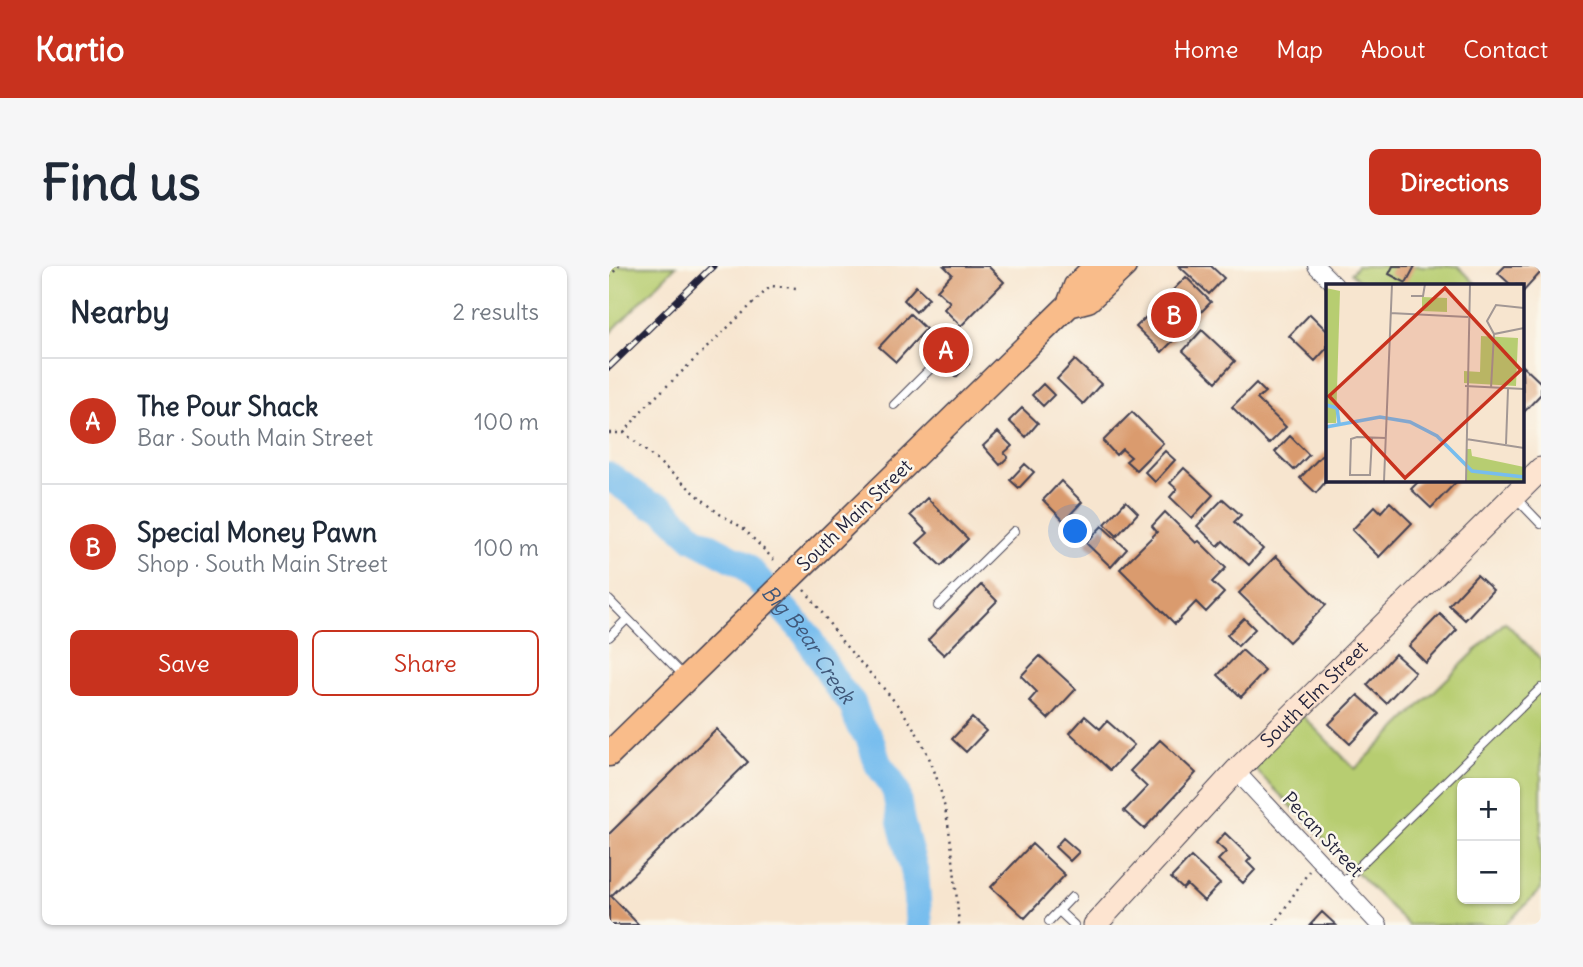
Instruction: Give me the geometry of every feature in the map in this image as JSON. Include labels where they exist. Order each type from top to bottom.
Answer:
[{"type":"main road","name":"South Main Street","points":[[609,754],[1069,305],[1076,286],[1096,266]]},
{"type":"main road","name":"South Main Street","points":[[1069,305],[1088,300],[1124,266]]},
{"type":"street","points":[[1316,266],[1334,284]]},
{"type":"street","name":"South Elm Street","points":[[1095,925],[1236,771],[1530,481]]},
{"type":"street","name":"Pecan Street","points":[[1236,771],[1379,925]]},
{"type":"lane","points":[[894,405],[932,367]]},
{"type":"lane","points":[[1530,481],[1541,524]]},
{"type":"lane","points":[[938,606],[1014,531]]},
{"type":"lane","points":[[609,600],[686,678]]},
{"type":"lane","points":[[609,637],[627,619]]},
{"type":"lane","points":[[1341,884],[1541,688]]},
{"type":"lane","points":[[1049,921],[1072,897]]},
{"type":"lane","points":[[1059,911],[1074,925]]},
{"type":"path","points":[[609,277],[619,266]]},
{"type":"path","points":[[624,433],[643,409],[771,286],[797,288]]},
{"type":"path","points":[[609,433],[624,433],[718,513],[743,528],[785,571]]},
{"type":"path","points":[[802,589],[821,607],[824,618],[841,640],[911,723],[936,770],[952,841],[959,925]]},
{"type":"path","points":[[1273,925],[1309,871]]},
{"type":"green space","points":[[609,266],[676,266],[609,334]]},
{"type":"green space","points":[[1357,266],[1458,266],[1476,284],[1362,284],[1351,273]]},
{"type":"green space","points":[[1505,622],[1541,659],[1541,889],[1505,925],[1408,925],[1241,755],[1292,705],[1355,769]]},
{"type":"building","points":[[944,266],[988,266],[1004,282],[961,326],[944,309],[950,302],[937,290],[952,274]]},
{"type":"building","points":[[1179,266],[1211,266],[1224,278],[1209,294]]},
{"type":"building","points":[[1393,266],[1415,266],[1406,283],[1389,274]]},
{"type":"building","points":[[1505,266],[1535,266],[1541,272],[1523,292],[1523,284],[1510,284],[1498,273]]},
{"type":"building","points":[[1186,277],[1211,302],[1162,352],[1136,327]]},
{"type":"building","points":[[916,286],[929,298],[916,312],[904,300]]},
{"type":"building","points":[[910,314],[926,329],[896,362],[879,347]]},
{"type":"building","points":[[1310,314],[1326,330],[1326,349],[1315,361],[1289,336]]},
{"type":"building","points":[[935,329],[943,337],[951,329],[968,345],[959,354],[969,364],[956,377],[921,343]]},
{"type":"building","points":[[1202,330],[1235,361],[1216,382],[1183,351]]},
{"type":"building","points":[[1075,360],[1101,384],[1083,404],[1057,379]]},
{"type":"building","points":[[1523,366],[1541,383],[1541,394],[1523,413]]},
{"type":"building","points":[[1256,383],[1265,392],[1257,399],[1286,427],[1269,444],[1232,407]]},
{"type":"building","points":[[1043,384],[1054,395],[1043,406],[1032,395]]},
{"type":"building","points":[[1022,408],[1038,423],[1026,437],[1009,421]]},
{"type":"building","points":[[1132,412],[1163,443],[1136,470],[1126,461],[1131,457],[1122,449],[1116,455],[1103,441]]},
{"type":"building","points":[[998,432],[1012,446],[1004,453],[1008,457],[1000,465],[983,446]]},
{"type":"building","points":[[1290,436],[1309,455],[1294,470],[1275,452]]},
{"type":"building","points":[[1165,451],[1175,460],[1155,482],[1145,472]]},
{"type":"building","points":[[1326,453],[1326,481],[1316,493],[1300,478]]},
{"type":"building","points":[[1025,464],[1034,472],[1019,488],[1010,480]]},
{"type":"building","points":[[1184,468],[1213,495],[1192,518],[1170,497],[1177,489],[1170,483]]},
{"type":"building","points":[[1061,481],[1082,502],[1064,521],[1043,500]]},
{"type":"building","points":[[1419,481],[1457,481],[1431,508],[1411,489]]},
{"type":"building","points":[[927,498],[968,539],[941,566],[917,543],[928,533],[910,515]]},
{"type":"building","points":[[1223,499],[1241,515],[1234,522],[1263,549],[1249,565],[1223,541],[1218,546],[1197,526]]},
{"type":"building","points":[[1126,501],[1138,513],[1117,536],[1105,524]]},
{"type":"building","points":[[1390,502],[1412,523],[1379,557],[1352,530],[1375,506],[1381,512]]},
{"type":"building","points":[[1165,512],[1226,568],[1212,582],[1224,593],[1206,612],[1196,602],[1175,624],[1120,569],[1157,532],[1152,526]]},
{"type":"building","points":[[1102,526],[1127,549],[1111,567],[1086,543]]},
{"type":"building","points":[[1276,556],[1326,605],[1289,642],[1239,593]]},
{"type":"building","points":[[1477,575],[1493,590],[1465,620],[1449,605]]},
{"type":"building","points":[[981,585],[997,601],[944,655],[928,640]]},
{"type":"building","points":[[1440,614],[1457,630],[1426,663],[1409,646]]},
{"type":"building","points":[[1244,618],[1255,629],[1238,646],[1227,635]]},
{"type":"building","points":[[1242,650],[1265,671],[1241,697],[1218,675]]},
{"type":"building","points":[[1395,654],[1415,672],[1386,703],[1367,685]]},
{"type":"building","points":[[1040,656],[1076,689],[1048,719],[1029,701],[1037,692],[1021,676]]},
{"type":"building","points":[[1358,695],[1379,714],[1350,744],[1329,724]]},
{"type":"building","points":[[1085,716],[1100,729],[1107,721],[1134,745],[1110,770],[1070,733]]},
{"type":"building","points":[[972,718],[986,731],[966,752],[952,739]]},
{"type":"building","points":[[716,729],[748,762],[611,896],[639,925],[609,925],[609,834]]},
{"type":"building","points":[[1160,740],[1196,773],[1144,829],[1124,811],[1147,787],[1130,771]]},
{"type":"building","points":[[1225,833],[1251,858],[1247,862],[1255,870],[1243,883],[1218,860],[1226,852],[1216,843]]},
{"type":"building","points":[[1063,838],[1079,852],[1070,861],[1055,847]]},
{"type":"building","points":[[1032,844],[1065,875],[1025,918],[991,887]]},
{"type":"building","points":[[1191,857],[1220,884],[1204,901],[1187,885],[1183,889],[1171,878]]},
{"type":"building","points":[[1322,912],[1336,925],[1310,925]]},
{"type":"waterway","name":"Big Bear Creek","points":[[609,476],[650,505],[662,508],[694,538],[745,565],[806,634],[838,687],[852,703],[860,726],[870,739],[878,764],[896,792],[915,873],[919,925]]},
{"type":"railway","points":[[609,367],[713,266]]},
{"type":"place","name":"Special Money Pawn","points":[[1174,315]]},
{"type":"place","name":"The Pour Shack","points":[[946,350]]}]
